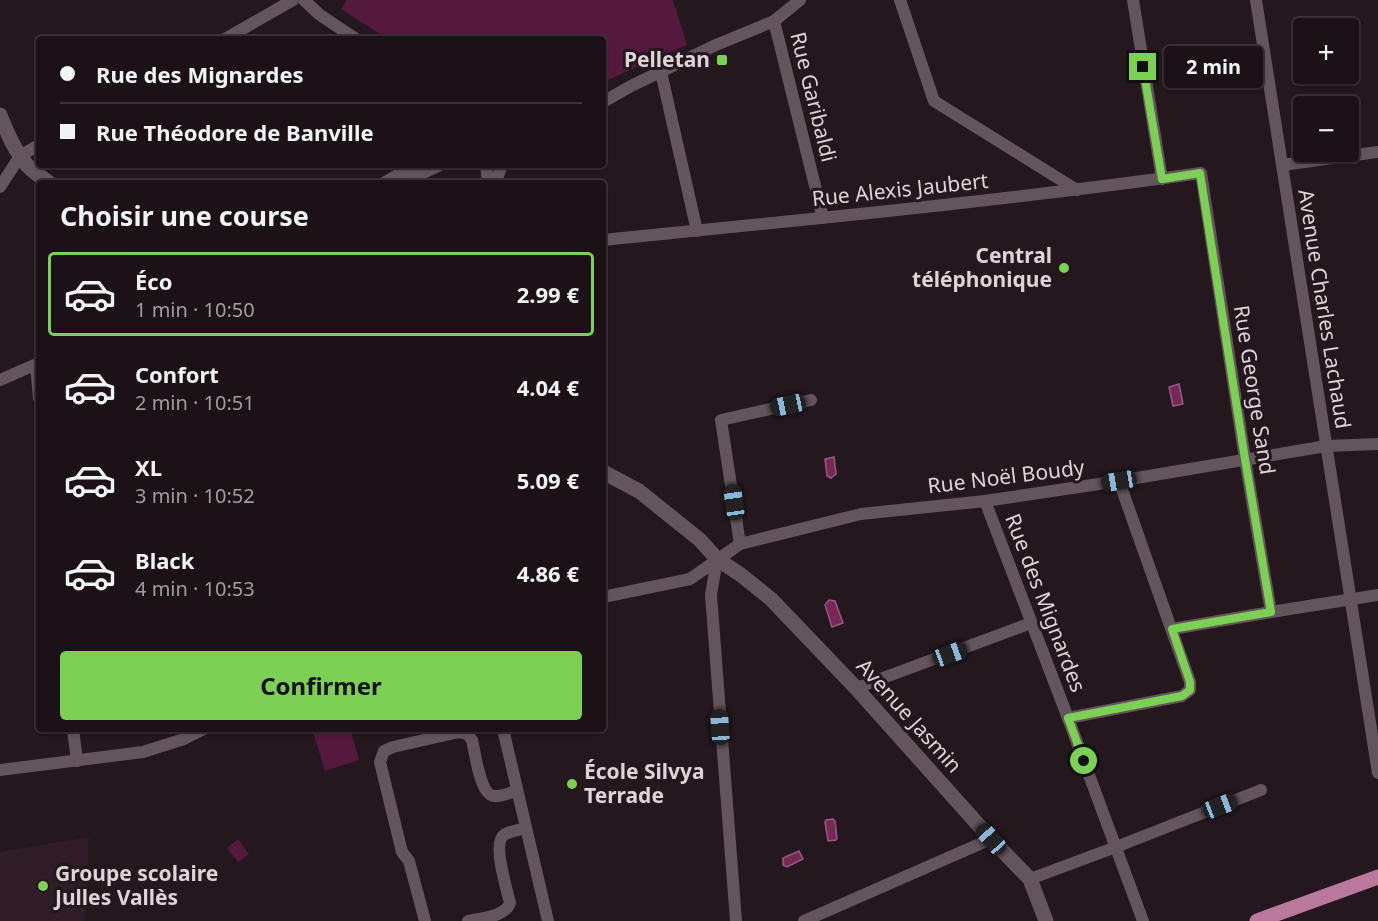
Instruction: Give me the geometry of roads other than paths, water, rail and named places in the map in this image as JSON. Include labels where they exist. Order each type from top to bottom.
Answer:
[{"type":"main road","points":[[1257,921],[1378,877]]},
{"type":"street","points":[[230,36],[293,0]]},
{"type":"street","points":[[304,0],[320,15],[352,36]]},
{"type":"street","points":[[606,100],[716,45],[774,21],[800,0]]},
{"type":"street","points":[[900,0],[934,101],[1077,190]]},
{"type":"street","points":[[1133,0],[1162,179]]},
{"type":"street","name":"Avenue Charles Lachaud","points":[[1256,0],[1378,773]]},
{"type":"street","name":"Rue Garibaldi","points":[[774,21],[823,218]]},
{"type":"street","points":[[661,72],[697,231]]},
{"type":"street","points":[[606,93],[631,86]]},
{"type":"street","points":[[0,115],[12,144],[20,156],[28,167],[45,180]]},
{"type":"street","points":[[0,187],[20,156],[36,148]]},
{"type":"street","points":[[1282,165],[1378,152]]},
{"type":"street","points":[[390,180],[411,168]]},
{"type":"street","points":[[408,180],[434,168]]},
{"type":"street","name":"Rue Alexis Jaubert","points":[[606,240],[1077,190],[1200,173]]},
{"type":"street","name":"Rue George Sand","points":[[1200,173],[1271,612]]},
{"type":"street","points":[[0,380],[36,364]]},
{"type":"street","points":[[740,544],[721,420],[811,400]]},
{"type":"street","name":"Rue Noël Boudy","points":[[606,596],[690,579],[740,544],[861,514],[985,501],[1326,446],[1378,444]]},
{"type":"street","name":"Avenue Jasmin","points":[[606,473],[639,491],[700,540],[717,559],[771,599],[856,688],[991,839],[1030,879],[1046,921]]},
{"type":"street","points":[[1068,718],[1182,696],[1190,690],[1190,682],[1172,629],[1119,481]]},
{"type":"street","name":"Rue des Mignardes","points":[[985,501],[1143,921]]},
{"type":"street","points":[[717,559],[711,595],[736,921]]},
{"type":"street","points":[[1172,629],[1378,595]]},
{"type":"street","points":[[856,688],[1031,624]]},
{"type":"street","points":[[73,732],[77,761]]},
{"type":"street","points":[[0,770],[143,752],[198,732]]},
{"type":"street","points":[[424,921],[409,861],[402,852],[380,762],[384,751],[459,732],[467,734],[472,740],[487,794],[494,796],[518,791]]},
{"type":"street","points":[[504,732],[548,921]]},
{"type":"street","points":[[1030,879],[1261,790]]},
{"type":"street","points":[[468,921],[508,909],[510,903],[498,851],[500,840],[504,835],[526,828]]},
{"type":"street","points":[[804,921],[991,839]]},
{"type":"place","name":"Pelletan","points":[[722,60]]},
{"type":"place","name":"Central téléphonique","points":[[1064,268]]},
{"type":"place","name":"École Silvya Terrade","points":[[572,784]]},
{"type":"place","name":"Groupe scolaire Julles Vallès","points":[[43,886]]}]
